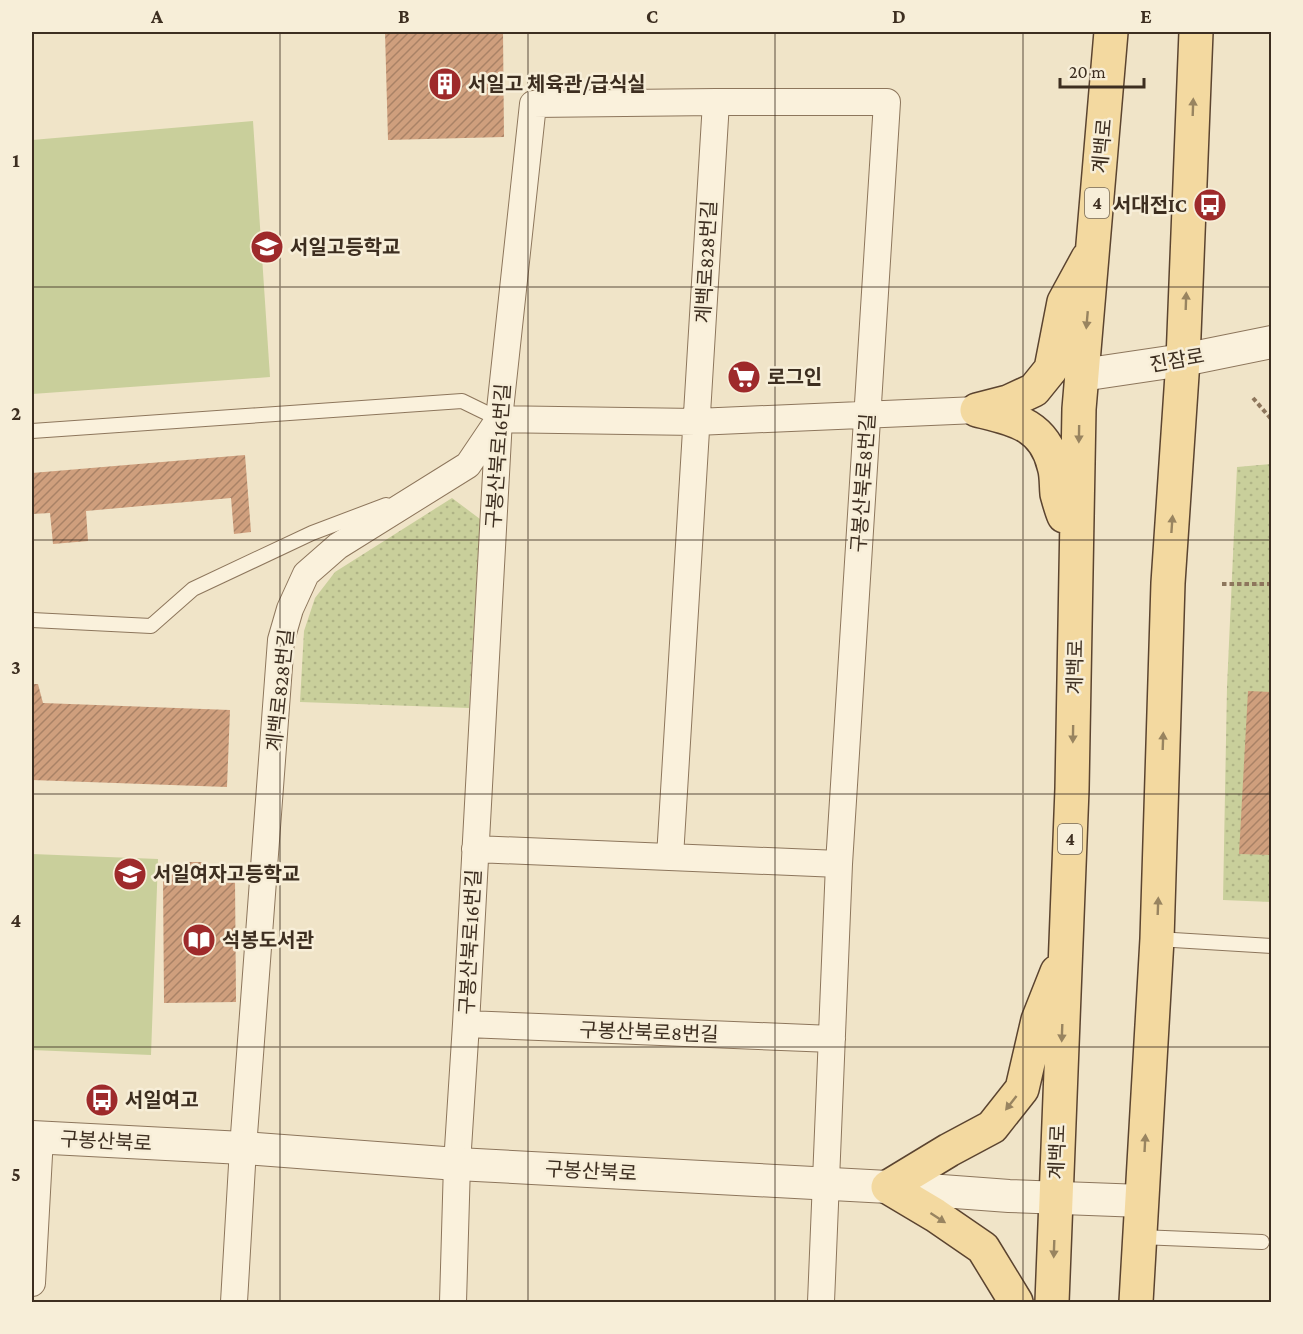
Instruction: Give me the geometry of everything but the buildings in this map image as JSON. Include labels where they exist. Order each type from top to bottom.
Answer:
[{"type":"main road","name":"계백로","points":[[1052,1302],[1072,789],[1079,409],[1111,32]]},
{"type":"main road","points":[[1136,1302],[1157,939],[1168,583],[1184,360],[1196,32]]},
{"type":"main road","points":[[977,410],[1008,402],[1034,390],[1051,369],[1064,302],[1094,248]]},
{"type":"main road","points":[[977,410],[1009,418],[1030,428],[1047,445],[1054,466],[1057,495],[1077,562]]},
{"type":"main road","points":[[1016,1302],[983,1248],[935,1215],[888,1187],[992,1127],[1022,1089],[1038,1020],[1066,951]]},
{"type":"street","name":"계백로828번길","points":[[670,857],[716,102]]},
{"type":"street","name":"구봉산북로16번길","points":[[453,1302],[457,1164],[499,419],[533,104],[887,102]]},
{"type":"street","name":"구봉산북로8번길","points":[[821,1302],[839,864],[887,102]]},
{"type":"street","name":"진잠로","points":[[1082,375],[1184,360],[1272,342]]},
{"type":"street","points":[[499,419],[696,423],[977,410]]},
{"type":"street","name":"계백로828번길","points":[[234,1302],[243,1148],[281,640],[290,609],[306,574],[338,546],[468,465],[499,419]]},
{"type":"street","points":[[475,849],[839,864]]},
{"type":"street","name":"구봉산북로8번길","points":[[466,1024],[832,1039]]},
{"type":"street","name":"구봉산북로","points":[[32,1283],[36,1137],[1009,1196],[1142,1201]]},
{"type":"lane","points":[[32,431],[462,401],[499,419]]},
{"type":"lane","points":[[32,620],[151,626],[193,589],[312,532],[430,489]]},
{"type":"lane","points":[[1157,939],[1272,946]]},
{"type":"lane","points":[[1140,1237],[1262,1242]]},
{"type":"path","points":[[1253,398],[1272,420]]},
{"type":"path","points":[[1222,584],[1272,584]]},
{"type":"green space","points":[[253,121],[270,377],[32,394],[32,140]]},
{"type":"green space","points":[[1271,464],[1271,902],[1223,900],[1227,687],[1237,467]]},
{"type":"green space","points":[[452,498],[480,519],[469,708],[300,702],[304,631],[315,598],[335,572]]},
{"type":"green space","points":[[32,854],[158,859],[151,1055],[32,1050]]},
{"type":"place","name":"서일고 체육관/급식실","points":[[445,84]]},
{"type":"place","name":"서대전IC","points":[[1210,205]]},
{"type":"place","name":"서일고등학교","points":[[267,247]]},
{"type":"place","name":"로그인","points":[[744,377]]},
{"type":"place","name":"서일여자고등학교","points":[[130,874]]},
{"type":"place","name":"석봉도서관","points":[[199,940]]},
{"type":"place","name":"서일여고","points":[[102,1100]]}]
